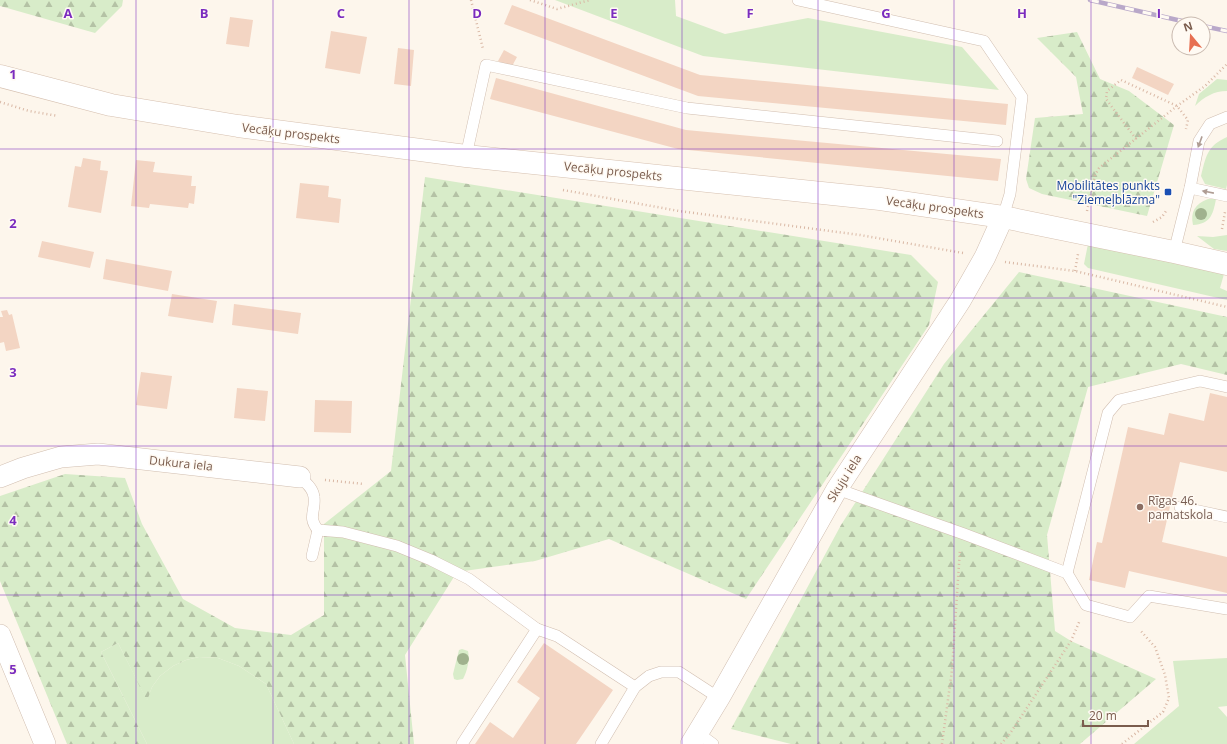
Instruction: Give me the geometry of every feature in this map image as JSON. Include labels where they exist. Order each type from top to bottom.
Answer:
[{"type":"main road","name":"Vecāķu prospekts","points":[[0,76],[119,106],[238,126],[466,156],[880,199],[1003,217],[1227,264]]},
{"type":"street","name":"Skuju iela","points":[[701,740],[719,698],[837,488],[960,301],[985,258],[1003,217]]},
{"type":"street","name":"Dukura iela","points":[[0,478],[23,468],[61,457],[98,454],[300,477]]},
{"type":"street","points":[[0,634],[45,744]]},
{"type":"lane","points":[[798,0],[984,41],[1022,97],[1010,194],[1003,217]]},
{"type":"lane","points":[[466,156],[486,65],[687,108],[997,141]]},
{"type":"lane","points":[[1174,252],[1190,188],[1199,141],[1210,124],[1227,117]]},
{"type":"lane","points":[[1190,188],[1227,196]]},
{"type":"lane","points":[[1067,573],[1108,413],[1111,408],[1118,400],[1200,381],[1227,387]]},
{"type":"lane","points":[[300,477],[310,487],[314,498],[312,518],[314,525],[318,530],[343,532],[397,546],[432,560],[469,579],[537,629],[557,636],[635,687]]},
{"type":"lane","points":[[837,488],[1067,573],[1086,606],[1130,617],[1149,596],[1227,609]]},
{"type":"lane","points":[[1180,507],[1227,518]]},
{"type":"lane","points":[[312,556],[318,530]]},
{"type":"lane","points":[[462,744],[537,629]]},
{"type":"lane","points":[[601,744],[635,687],[648,676],[661,672],[679,672],[719,698]]},
{"type":"path","points":[[471,0],[480,33],[486,65]]},
{"type":"path","points":[[530,0],[557,9],[590,0]]},
{"type":"path","points":[[1086,215],[1095,175],[1099,168],[1204,86],[1227,64]]},
{"type":"path","points":[[1136,139],[1106,99],[1106,91],[1121,80],[1178,106]]},
{"type":"path","points":[[1222,229],[1226,209]]},
{"type":"path","points":[[1075,271],[1079,249]]},
{"type":"path","points":[[985,258],[1075,271],[1227,307]]},
{"type":"path","points":[[300,477],[364,484]]},
{"type":"path","points":[[942,744],[952,670],[961,533]]},
{"type":"path","points":[[1122,744],[1163,712],[1169,698],[1165,675],[1155,647],[1130,617]]},
{"type":"path","points":[[1001,744],[1009,735],[1071,641],[1078,627]]},
{"type":"green space","points":[[0,0],[123,0],[122,6],[95,33],[0,6]]},
{"type":"green space","points":[[555,0],[675,0],[676,16],[725,34],[808,18],[962,47],[999,90],[703,56]]},
{"type":"green space","points":[[1077,32],[1100,79],[1129,91],[1174,125],[1147,216],[1042,194],[1029,188],[1026,179],[1035,118],[1083,114],[1076,77],[1037,38]]},
{"type":"green space","points":[[1217,79],[1227,80],[1227,91],[1210,95],[1195,106],[1199,94]]},
{"type":"green space","points":[[1227,137],[1226,189],[1205,184],[1201,176],[1208,152],[1220,140]]},
{"type":"green space","points":[[425,177],[911,255],[938,282],[929,325],[746,599],[609,539],[535,561],[457,572],[405,655],[414,744],[294,744],[266,684],[239,666],[218,658],[199,657],[186,660],[173,666],[160,676],[152,687],[147,701],[118,643],[101,652],[147,744],[67,744],[0,581],[0,496],[65,474],[125,478],[142,524],[183,599],[235,628],[291,635],[324,615],[324,524],[391,471]]},
{"type":"green space","points":[[1208,199],[1216,199],[1214,210],[1210,218],[1203,223],[1193,225],[1192,216],[1194,209],[1200,203]]},
{"type":"green space","points":[[1227,235],[1227,251],[1214,249],[1197,236],[1213,237]]},
{"type":"green space","points":[[1088,244],[1224,274],[1220,288],[1227,291],[1227,300],[1088,268],[1084,264]]},
{"type":"green space","points":[[1019,272],[1227,317],[1227,375],[1181,364],[1088,387],[1047,535],[1055,631],[1071,641],[1156,679],[1080,744],[791,744],[731,729],[841,525],[944,364]]},
{"type":"green space","points":[[118,643],[147,700],[152,687],[160,676],[173,666],[186,660],[199,657],[218,658],[239,666],[266,684],[294,744],[147,744],[101,652]]},
{"type":"green space","points":[[462,649],[468,651],[468,665],[463,679],[457,680],[454,679],[453,674],[459,650]]},
{"type":"green space","points":[[1227,658],[1227,706],[1218,707],[1227,717],[1227,744],[1134,744],[1179,706],[1173,661]]},
{"type":"building","points":[[512,5],[700,75],[1008,104],[1006,125],[698,96],[504,24]]},
{"type":"building","points":[[230,17],[253,20],[249,47],[226,44]]},
{"type":"building","points":[[331,31],[367,37],[360,74],[325,68]]},
{"type":"building","points":[[398,48],[414,50],[411,86],[394,84]]},
{"type":"building","points":[[504,50],[517,57],[511,68],[498,61]]},
{"type":"building","points":[[1137,67],[1174,84],[1168,95],[1132,78]]},
{"type":"building","points":[[496,78],[686,130],[1001,159],[998,181],[678,149],[490,99]]},
{"type":"building","points":[[83,158],[101,161],[100,170],[108,171],[101,213],[68,207],[75,166],[81,167]]},
{"type":"building","points":[[136,160],[155,162],[153,172],[192,176],[191,186],[196,186],[194,204],[189,203],[188,208],[150,204],[149,208],[131,206]]},
{"type":"building","points":[[300,183],[329,186],[328,197],[341,199],[339,223],[296,218]]},
{"type":"building","points":[[42,241],[94,252],[90,268],[38,257]]},
{"type":"building","points":[[106,259],[172,271],[168,291],[103,279]]},
{"type":"building","points":[[172,294],[217,301],[213,323],[168,316]]},
{"type":"building","points":[[234,304],[301,313],[298,334],[232,325]]},
{"type":"building","points":[[7,310],[9,315],[12,314],[20,348],[6,351],[4,342],[0,343],[0,317],[3,317],[1,311]]},
{"type":"building","points":[[141,372],[172,376],[167,409],[136,405]]},
{"type":"building","points":[[237,388],[268,391],[265,421],[234,418]]},
{"type":"building","name":"Rīgas 46. pamatskola","points":[[1210,393],[1227,397],[1227,472],[1180,462],[1162,542],[1227,557],[1227,593],[1129,571],[1125,588],[1089,580],[1097,542],[1102,543],[1128,427],[1164,435],[1169,413],[1204,421]]},
{"type":"building","points":[[315,400],[352,401],[351,433],[314,432]]},
{"type":"building","points":[[544,643],[613,690],[576,744],[475,744],[490,722],[513,738],[540,698],[517,682]]},
{"type":"railway","points":[[1090,0],[1171,19]]},
{"type":"railway","points":[[1211,28],[1227,31]]},
{"type":"place","name":"Mobilitātes punkts \"Ziemeļblāzma\"","points":[[1168,192]]},
{"type":"place","name":"Rīgas 46. pamatskola","points":[[1140,507]]}]
